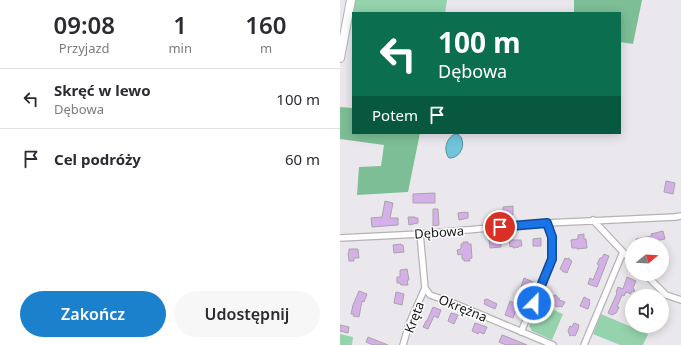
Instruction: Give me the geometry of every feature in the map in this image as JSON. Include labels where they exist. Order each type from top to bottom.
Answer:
[{"type":"street","points":[[340,58],[351,0]]},
{"type":"street","name":"Dębowa","points":[[340,238],[420,234],[593,220],[681,216]]},
{"type":"street","points":[[584,345],[623,252],[593,220]]},
{"type":"street","points":[[522,332],[552,259],[552,237],[547,223]]},
{"type":"street","name":"Okrężna","points":[[420,234],[424,288],[430,295],[453,303],[553,345]]},
{"type":"street","points":[[652,281],[666,295],[681,300]]},
{"type":"street","name":"Kręta","points":[[403,345],[409,324],[424,288]]},
{"type":"green space","points":[[355,0],[447,0],[445,12],[353,12]]},
{"type":"green space","points":[[574,0],[642,0],[633,44],[621,42],[621,12],[574,12]]},
{"type":"green space","points":[[340,107],[352,108],[352,134],[420,134],[408,192],[357,195],[359,167],[381,166],[384,145],[340,139]]},
{"type":"green space","points":[[539,304],[563,314],[552,340],[532,331],[529,326]]},
{"type":"green space","points":[[601,314],[625,324],[625,333],[648,334],[643,345],[620,345],[593,334]]},
{"type":"green space","points":[[340,334],[353,337],[352,345],[340,345]]},
{"type":"water","points":[[455,134],[458,134],[461,137],[463,143],[462,149],[458,155],[449,158],[446,151],[446,144],[449,138]]},
{"type":"building","points":[[666,181],[675,183],[673,194],[664,192]]},
{"type":"building","points":[[435,193],[435,203],[413,203],[413,194]]},
{"type":"building","points":[[385,201],[393,203],[390,218],[398,218],[398,225],[372,227],[371,218],[382,217]]},
{"type":"building","points":[[513,206],[513,215],[503,215],[503,207]]},
{"type":"building","points":[[433,209],[438,209],[439,225],[433,226]]},
{"type":"building","points":[[468,212],[468,218],[459,220],[458,213]]},
{"type":"building","points":[[408,217],[418,218],[418,223],[409,225]]},
{"type":"building","points":[[663,231],[664,237],[647,237],[652,236],[651,234]]},
{"type":"building","points":[[584,234],[587,248],[572,248],[571,240],[578,239],[578,235]]},
{"type":"building","points":[[541,238],[541,246],[533,246],[533,239]]},
{"type":"building","points":[[489,240],[500,240],[501,247],[490,248]]},
{"type":"building","points":[[509,240],[521,240],[522,246],[513,248],[513,246],[510,247]]},
{"type":"building","points":[[463,242],[468,242],[468,244],[471,244],[472,258],[469,259],[470,261],[464,261],[464,259],[462,259],[462,254],[458,255],[457,250],[461,249],[461,244],[463,244]]},
{"type":"building","points":[[393,245],[403,245],[404,252],[394,253]]},
{"type":"building","points":[[349,249],[358,249],[359,258],[354,258],[354,261],[349,261]]},
{"type":"building","points":[[604,254],[609,256],[597,287],[588,284],[590,278],[593,280],[599,265],[597,264]]},
{"type":"building","points":[[565,258],[569,258],[572,261],[567,273],[560,269]]},
{"type":"building","points":[[407,269],[409,280],[407,280],[408,285],[401,285],[400,283],[397,283],[397,277],[400,277],[400,270]]},
{"type":"building","points":[[524,278],[533,282],[529,291],[528,290],[526,293],[521,290]]},
{"type":"building","points":[[626,281],[636,281],[634,289],[625,289],[625,294],[624,296],[622,295],[616,313],[612,315],[608,313],[617,293],[618,287],[623,289]]},
{"type":"building","points":[[359,291],[367,294],[364,302],[362,301],[359,317],[351,314]]},
{"type":"building","points":[[396,292],[404,294],[402,305],[394,303]]},
{"type":"building","points":[[556,295],[560,299],[559,300],[565,302],[562,307],[555,306],[550,303],[553,296]]},
{"type":"building","points":[[584,297],[590,300],[588,309],[580,306]]},
{"type":"building","points":[[487,299],[497,304],[495,309],[484,304],[484,300]]},
{"type":"building","points":[[516,299],[524,303],[522,307],[518,305],[513,318],[505,315],[510,301],[514,303]]},
{"type":"building","points":[[433,307],[441,310],[438,318],[434,316],[428,329],[423,327]]},
{"type":"building","points":[[451,313],[458,315],[454,324],[448,321]]},
{"type":"building","points":[[475,323],[487,327],[484,334],[479,332],[478,334],[472,331]]},
{"type":"building","points":[[574,323],[579,325],[578,330],[575,336],[570,336],[568,331],[570,326],[572,327]]},
{"type":"building","points":[[340,325],[349,327],[348,333],[340,331]]},
{"type":"building","points":[[502,335],[527,345],[506,345],[499,342]]},
{"type":"building","points":[[368,337],[388,345],[373,345],[366,342]]},
{"type":"route","points":[[500,227],[547,223],[552,237],[552,259],[534,303]]}]
